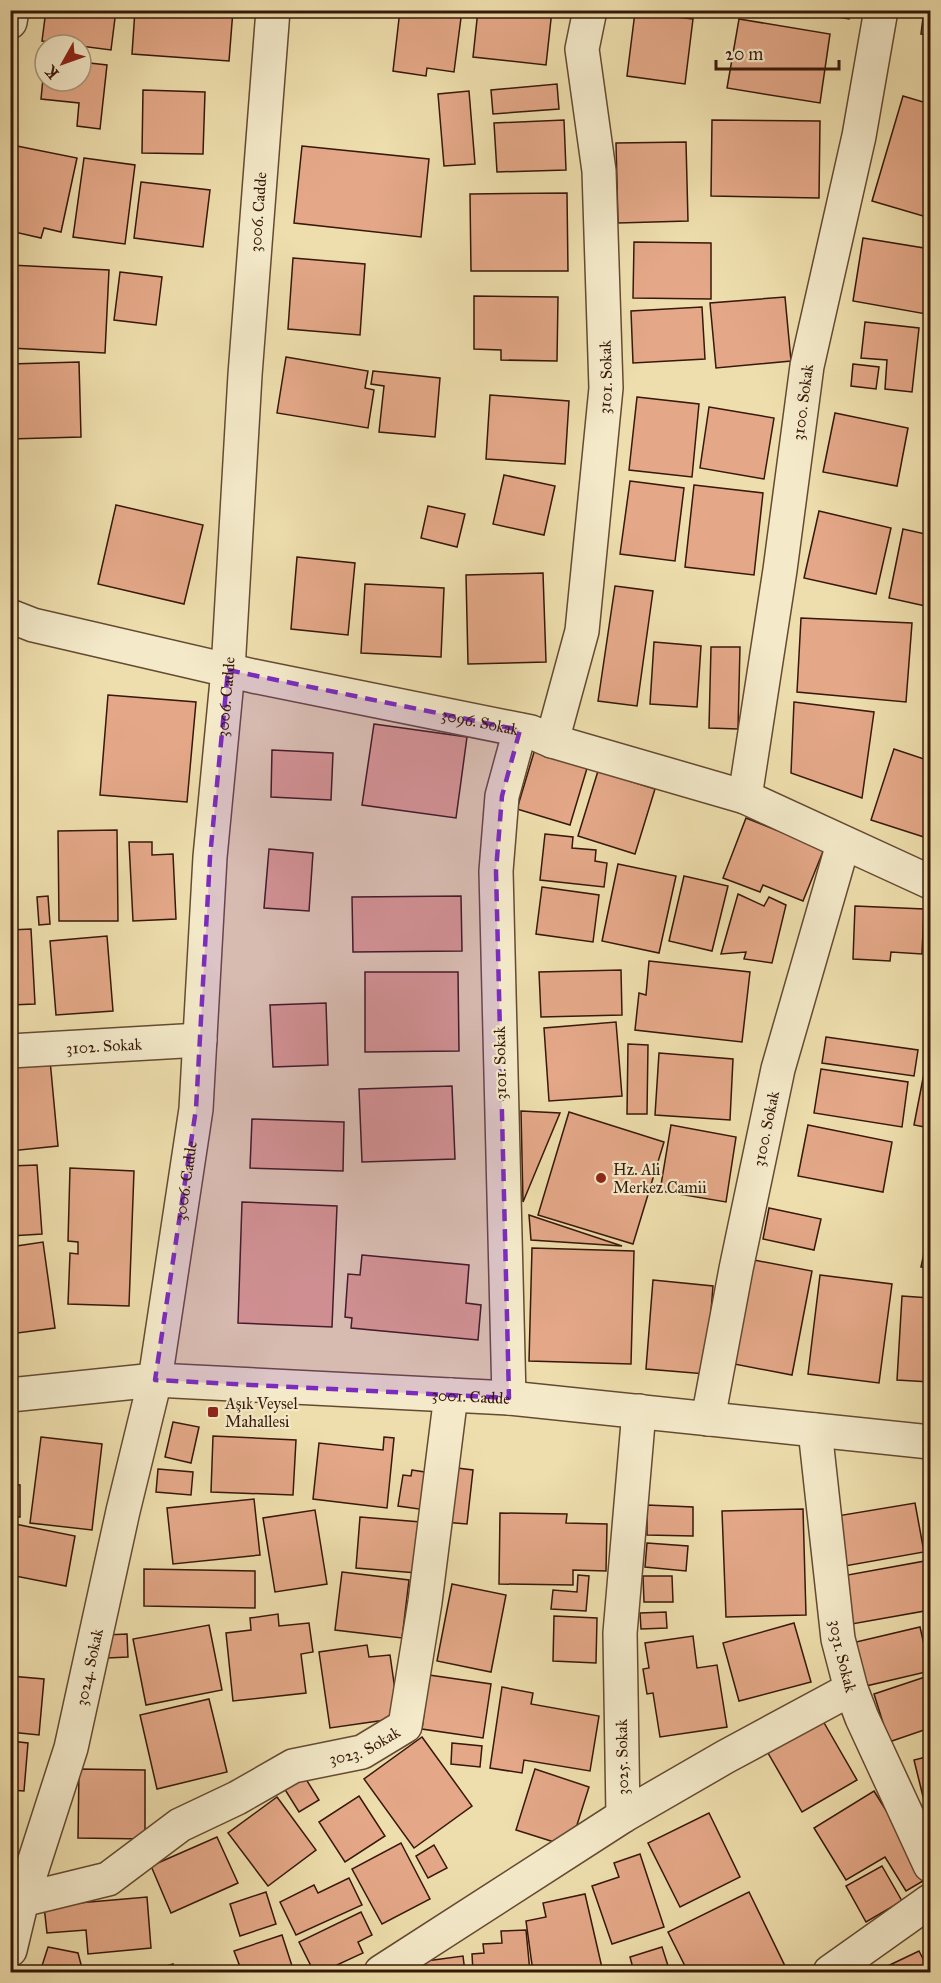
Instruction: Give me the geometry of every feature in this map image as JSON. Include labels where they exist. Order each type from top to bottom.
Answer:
[{"type":"street","points":[[10,22],[12,10]]},
{"type":"street","name":"3006. Cadde","points":[[155,1380],[196,1109],[210,857],[228,670],[246,375],[273,10]]},
{"type":"street","name":"3101. Sokak","points":[[552,741],[582,631],[606,388],[600,171],[582,49],[590,10]]},
{"type":"street","name":"3100. Sokak","points":[[745,797],[780,570],[807,366],[859,136],[881,10]]},
{"type":"street","name":"3096. Sokak","points":[[10,616],[33,624],[228,670],[520,730],[745,797],[930,882]]},
{"type":"street","name":"3101. Sokak","points":[[509,1398],[496,871],[502,796],[520,730]]},
{"type":"street","name":"3100. Sokak","points":[[708,1419],[736,1269],[778,1069],[843,844]]},
{"type":"street","name":"3102. Sokak","points":[[10,1051],[200,1040]]},
{"type":"street","name":"3001. Cadde","points":[[10,1395],[155,1380],[451,1395],[509,1398],[930,1442]]},
{"type":"street","name":"3024. Sokak","points":[[11,1942],[22,1900],[71,1748],[123,1511],[155,1380]]},
{"type":"street","name":"3023. Sokak","points":[[22,1900],[108,1879],[180,1825],[237,1798],[294,1766],[362,1752],[405,1726],[425,1602],[451,1395]]},
{"type":"street","name":"3025. Sokak","points":[[381,1972],[623,1816],[620,1633],[639,1411]]},
{"type":"street","name":"3031. Sokak","points":[[815,1430],[838,1639],[851,1689],[862,1718],[930,1865]]},
{"type":"street","points":[[623,1816],[725,1757],[851,1689]]},
{"type":"street","points":[[830,1972],[930,1901]]},
{"type":"highlighted area","points":[[228,670],[520,730],[502,796],[496,871],[509,1398],[155,1380],[196,1109],[210,857]]},
{"type":"building","points":[[46,10],[116,10],[111,50],[93,48],[93,33],[43,33]]},
{"type":"building","points":[[135,10],[233,10],[229,61],[132,54]]},
{"type":"building","points":[[400,10],[462,10],[454,72],[427,68],[426,76],[393,71]]},
{"type":"building","points":[[478,10],[552,10],[546,65],[473,57]]},
{"type":"building","points":[[798,10],[851,10],[849,19]]},
{"type":"building","points":[[924,10],[930,10],[930,35],[921,34]]},
{"type":"building","points":[[635,12],[693,19],[685,84],[627,76]]},
{"type":"building","points":[[739,19],[830,34],[820,103],[727,88]]},
{"type":"building","points":[[93,63],[107,65],[100,129],[77,126],[79,103],[41,99],[42,93],[93,93]]},
{"type":"building","points":[[557,84],[559,109],[493,114],[491,90]]},
{"type":"building","points":[[143,90],[205,92],[203,154],[142,153]]},
{"type":"building","points":[[469,91],[475,164],[444,166],[438,94]]},
{"type":"building","points":[[903,96],[930,104],[930,218],[872,201]]},
{"type":"building","points":[[564,120],[566,170],[497,172],[494,123]]},
{"type":"building","points":[[712,120],[820,121],[819,198],[711,196]]},
{"type":"building","points":[[686,142],[688,221],[618,223],[616,143]]},
{"type":"building","points":[[17,146],[77,158],[61,232],[44,228],[41,238],[10,231],[10,178]]},
{"type":"building","points":[[302,146],[429,159],[421,237],[294,223]]},
{"type":"building","points":[[84,158],[135,165],[125,244],[73,237]]},
{"type":"building","points":[[141,182],[210,190],[203,247],[134,238]]},
{"type":"building","points":[[567,193],[568,271],[471,271],[470,194]]},
{"type":"building","points":[[863,238],[930,249],[930,287],[926,314],[853,301]]},
{"type":"building","points":[[634,242],[711,243],[711,299],[633,298]]},
{"type":"building","points":[[293,258],[365,264],[360,335],[288,329]]},
{"type":"building","points":[[10,265],[109,270],[105,353],[10,348]]},
{"type":"building","points":[[120,272],[162,277],[156,325],[114,320]]},
{"type":"building","points":[[474,296],[558,297],[557,361],[501,360],[501,350],[474,349]]},
{"type":"building","points":[[785,297],[791,361],[716,368],[710,303]]},
{"type":"building","points":[[702,307],[705,359],[633,363],[631,311]]},
{"type":"building","points":[[865,322],[919,328],[912,392],[885,389],[887,360],[861,358]]},
{"type":"building","points":[[925,335],[930,335],[930,388],[925,388]]},
{"type":"building","points":[[286,357],[368,371],[365,388],[374,390],[368,428],[277,413]]},
{"type":"building","points":[[79,362],[81,437],[10,439],[10,364]]},
{"type":"building","points":[[853,364],[879,367],[876,389],[851,386]]},
{"type":"building","points":[[373,371],[440,378],[435,437],[379,432],[384,386],[371,384]]},
{"type":"building","points":[[490,395],[569,401],[565,464],[486,459]]},
{"type":"building","points":[[637,397],[699,404],[692,477],[629,470]]},
{"type":"building","points":[[709,407],[774,418],[764,479],[700,468]]},
{"type":"building","points":[[835,413],[908,428],[897,486],[823,472]]},
{"type":"building","points":[[504,475],[555,486],[544,535],[493,524]]},
{"type":"building","points":[[630,481],[684,488],[675,561],[620,554]]},
{"type":"building","points":[[694,485],[763,493],[754,575],[685,567]]},
{"type":"building","points":[[116,505],[203,525],[184,604],[98,584]]},
{"type":"building","points":[[428,506],[465,514],[457,547],[421,538]]},
{"type":"building","points":[[819,511],[891,528],[876,594],[804,578]]},
{"type":"building","points":[[903,529],[930,535],[930,607],[889,598]]},
{"type":"building","points":[[297,557],[355,563],[348,635],[291,629]]},
{"type":"building","points":[[543,573],[546,662],[468,664],[466,575]]},
{"type":"building","points":[[365,584],[444,588],[441,657],[361,653]]},
{"type":"building","points":[[615,586],[653,591],[637,706],[598,701]]},
{"type":"building","points":[[801,618],[912,623],[906,702],[797,692]]},
{"type":"building","points":[[654,642],[701,646],[697,707],[650,704]]},
{"type":"building","points":[[711,647],[740,647],[738,729],[709,728]]},
{"type":"building","points":[[108,695],[196,702],[187,802],[100,795]]},
{"type":"building","points":[[794,702],[874,712],[862,798],[791,773]]},
{"type":"building","points":[[374,724],[467,737],[456,818],[362,805]]},
{"type":"building","points":[[535,749],[588,765],[570,825],[517,809]]},
{"type":"building","points":[[894,749],[930,761],[930,828],[927,838],[871,820]]},
{"type":"building","points":[[272,750],[333,753],[331,800],[271,797]]},
{"type":"building","points":[[598,771],[655,789],[635,854],[578,836]]},
{"type":"building","points":[[746,818],[824,849],[803,901],[763,885],[760,892],[723,878]]},
{"type":"building","points":[[117,830],[118,921],[59,921],[58,831]]},
{"type":"building","points":[[545,834],[573,837],[572,848],[596,850],[595,861],[607,863],[604,887],[540,880]]},
{"type":"building","points":[[129,842],[152,842],[152,855],[173,854],[176,919],[133,921]]},
{"type":"building","points":[[269,849],[313,853],[309,911],[264,908]]},
{"type":"building","points":[[618,864],[676,876],[659,953],[602,941]]},
{"type":"building","points":[[684,876],[728,886],[712,951],[669,941]]},
{"type":"building","points":[[542,887],[599,895],[593,942],[536,934]]},
{"type":"building","points":[[738,894],[764,906],[769,897],[786,905],[772,963],[744,959],[746,952],[721,954]]},
{"type":"building","points":[[48,896],[50,924],[39,925],[37,897]]},
{"type":"building","points":[[461,896],[462,951],[353,952],[352,897]]},
{"type":"building","points":[[855,906],[924,909],[922,954],[891,952],[890,961],[853,959]]},
{"type":"building","points":[[31,929],[35,1004],[10,1005],[10,930]]},
{"type":"building","points":[[107,936],[113,1011],[56,1015],[50,941]]},
{"type":"building","points":[[649,961],[750,972],[742,1042],[635,1030],[639,993],[646,995]]},
{"type":"building","points":[[621,970],[622,1015],[541,1017],[539,972]]},
{"type":"building","points":[[365,972],[458,972],[459,1051],[365,1052]]},
{"type":"building","points":[[326,1003],[328,1065],[273,1067],[270,1005]]},
{"type":"building","points":[[616,1022],[622,1096],[549,1101],[544,1028]]},
{"type":"building","points":[[826,1037],[918,1050],[914,1076],[822,1063]]},
{"type":"building","points":[[628,1044],[648,1045],[647,1114],[627,1114]]},
{"type":"building","points":[[659,1053],[733,1059],[730,1120],[655,1115]]},
{"type":"building","points":[[50,1060],[58,1146],[10,1151],[10,1063]]},
{"type":"building","points":[[925,1068],[930,1069],[930,1128],[914,1125]]},
{"type":"building","points":[[821,1069],[908,1082],[902,1127],[814,1113]]},
{"type":"building","points":[[452,1086],[455,1159],[362,1162],[359,1089]]},
{"type":"building","points":[[521,1111],[560,1113],[523,1202]]},
{"type":"building","name":"Hz. Ali Merkez Camii","points":[[569,1112],[664,1142],[633,1244],[538,1215]]},
{"type":"building","points":[[252,1119],[344,1122],[343,1171],[250,1168]]},
{"type":"building","points":[[671,1125],[736,1137],[726,1202],[660,1191]]},
{"type":"building","points":[[808,1125],[892,1142],[883,1192],[798,1176]]},
{"type":"building","points":[[37,1165],[42,1234],[10,1236],[10,1166]]},
{"type":"building","points":[[70,1168],[134,1171],[129,1306],[68,1304],[70,1253],[78,1254],[78,1242],[68,1241]]},
{"type":"building","points":[[242,1202],[337,1206],[332,1327],[238,1323]]},
{"type":"building","points":[[769,1208],[821,1219],[814,1250],[763,1239]]},
{"type":"building","points":[[529,1215],[622,1246],[531,1240]]},
{"type":"building","points":[[930,1226],[930,1269],[921,1267]]},
{"type":"building","points":[[43,1242],[55,1328],[10,1334],[10,1247]]},
{"type":"building","points":[[532,1248],[634,1251],[631,1364],[529,1361]]},
{"type":"building","points":[[362,1255],[469,1265],[466,1303],[481,1305],[478,1340],[351,1328],[352,1318],[345,1317],[348,1274],[360,1275]]},
{"type":"building","points":[[754,1260],[812,1271],[792,1375],[734,1364]]},
{"type":"building","points":[[820,1275],[892,1284],[879,1383],[808,1374]]},
{"type":"building","points":[[653,1280],[713,1286],[706,1374],[646,1369]]},
{"type":"building","points":[[902,1296],[930,1298],[930,1382],[897,1380]]},
{"type":"building","points":[[173,1422],[199,1427],[191,1463],[165,1457]]},
{"type":"building","points":[[213,1436],[296,1440],[293,1495],[211,1492]]},
{"type":"building","points":[[41,1437],[102,1444],[92,1530],[30,1523]]},
{"type":"building","points":[[384,1437],[394,1438],[387,1508],[313,1499],[319,1443],[383,1450]]},
{"type":"building","points":[[449,1467],[473,1470],[467,1524],[443,1522]]},
{"type":"building","points":[[158,1469],[193,1472],[191,1495],[156,1492]]},
{"type":"building","points":[[412,1470],[431,1473],[426,1510],[398,1506],[403,1475],[411,1476]]},
{"type":"building","points":[[10,1484],[20,1485],[20,1517],[10,1517]]},
{"type":"building","points":[[254,1499],[260,1555],[173,1564],[167,1508]]},
{"type":"building","points":[[915,1503],[924,1552],[845,1566],[837,1516]]},
{"type":"building","points":[[647,1505],[693,1507],[693,1536],[647,1535]]},
{"type":"building","points":[[803,1509],[806,1615],[726,1617],[722,1511]]},
{"type":"building","points":[[930,1509],[930,1536],[924,1511]]},
{"type":"building","points":[[315,1510],[327,1584],[275,1592],[263,1518]]},
{"type":"building","points":[[500,1513],[567,1514],[566,1523],[607,1524],[606,1571],[573,1570],[573,1585],[499,1584]]},
{"type":"building","points":[[360,1517],[421,1522],[417,1573],[356,1568]]},
{"type":"building","points":[[10,1523],[75,1536],[66,1586],[10,1575]]},
{"type":"building","points":[[647,1543],[688,1546],[686,1571],[645,1567]]},
{"type":"building","points":[[925,1561],[930,1610],[852,1624],[842,1576]]},
{"type":"building","points":[[144,1569],[255,1571],[255,1608],[144,1606]]},
{"type":"building","points":[[342,1572],[409,1580],[402,1638],[335,1630]]},
{"type":"building","points":[[578,1575],[589,1576],[586,1611],[551,1609],[553,1590],[577,1592]]},
{"type":"building","points":[[643,1576],[672,1576],[673,1602],[644,1602]]},
{"type":"building","points":[[452,1584],[506,1595],[491,1672],[437,1661]]},
{"type":"building","points":[[666,1612],[667,1628],[641,1629],[640,1613]]},
{"type":"building","points":[[278,1614],[279,1626],[309,1623],[313,1652],[301,1654],[306,1693],[233,1701],[226,1633],[251,1630],[250,1618]]},
{"type":"building","points":[[554,1616],[597,1618],[596,1663],[553,1661]]},
{"type":"building","points":[[794,1623],[811,1682],[739,1701],[723,1643]]},
{"type":"building","points":[[209,1625],[222,1690],[146,1705],[133,1639]]},
{"type":"building","points":[[920,1627],[930,1671],[866,1686],[856,1642]]},
{"type":"building","points":[[127,1634],[128,1657],[107,1658],[106,1635]]},
{"type":"building","points":[[693,1636],[697,1668],[717,1665],[727,1727],[660,1737],[653,1693],[647,1694],[643,1669],[649,1668],[645,1643]]},
{"type":"building","points":[[367,1645],[369,1657],[390,1655],[399,1718],[330,1728],[319,1652]]},
{"type":"building","points":[[429,1675],[491,1684],[483,1738],[422,1729]]},
{"type":"building","points":[[10,1676],[44,1679],[39,1735],[10,1732]]},
{"type":"building","points":[[925,1677],[930,1694],[930,1728],[889,1742],[874,1694]]},
{"type":"building","points":[[502,1687],[533,1693],[531,1704],[599,1716],[590,1771],[524,1760],[522,1773],[490,1768]]},
{"type":"building","points":[[209,1699],[227,1772],[157,1789],[140,1715]]},
{"type":"building","points":[[823,1721],[857,1780],[802,1812],[768,1753]]},
{"type":"building","points":[[422,1737],[472,1806],[414,1848],[364,1779]]},
{"type":"building","points":[[10,1741],[28,1743],[24,1791],[10,1790]]},
{"type":"building","points":[[452,1743],[482,1746],[480,1767],[451,1764]]},
{"type":"building","points":[[930,1756],[930,1825],[914,1760]]},
{"type":"building","points":[[79,1769],[145,1770],[145,1839],[78,1838]]},
{"type":"building","points":[[535,1769],[589,1787],[570,1847],[516,1830]]},
{"type":"building","points":[[304,1776],[319,1800],[299,1812],[284,1788]]},
{"type":"building","points":[[874,1791],[928,1878],[906,1891],[885,1857],[846,1880],[814,1828]]},
{"type":"building","points":[[359,1796],[385,1836],[345,1862],[319,1822]]},
{"type":"building","points":[[277,1797],[316,1850],[268,1886],[228,1833]]},
{"type":"building","points":[[10,1802],[12,1802],[10,1855]]},
{"type":"building","points":[[709,1813],[740,1877],[680,1907],[648,1843]]},
{"type":"building","points":[[217,1837],[238,1883],[171,1913],[151,1866]]},
{"type":"building","points":[[401,1843],[430,1899],[382,1924],[352,1869]]},
{"type":"building","points":[[434,1845],[447,1868],[428,1878],[416,1856]]},
{"type":"building","points":[[640,1854],[664,1927],[612,1944],[592,1886],[619,1877],[614,1863]]},
{"type":"building","points":[[882,1866],[902,1901],[866,1922],[846,1886]]},
{"type":"building","points":[[349,1878],[362,1905],[296,1935],[280,1902],[314,1885],[318,1893]]},
{"type":"building","points":[[266,1892],[276,1924],[240,1936],[230,1904]]},
{"type":"building","points":[[749,1892],[785,1966],[772,1972],[688,1972],[668,1932]]},
{"type":"building","points":[[585,1894],[603,1972],[533,1972],[526,1921],[546,1917],[543,1903]]},
{"type":"building","points":[[147,1897],[151,1948],[88,1954],[86,1930],[47,1933],[44,1906]]},
{"type":"building","points":[[361,1912],[372,1935],[358,1942],[363,1953],[322,1972],[314,1972],[299,1942]]},
{"type":"building","points":[[526,1930],[530,1972],[473,1972],[472,1954],[484,1953],[483,1944],[502,1943],[501,1931]]},
{"type":"building","points":[[282,1935],[294,1972],[242,1972],[234,1951]]},
{"type":"building","points":[[48,1947],[78,1953],[83,1972],[40,1972]]},
{"type":"building","points":[[662,1947],[670,1972],[634,1972],[630,1957]]},
{"type":"building","points":[[919,1951],[930,1972],[875,1972]]},
{"type":"building","points":[[463,1956],[465,1972],[406,1972],[404,1964]]},
{"type":"building","points":[[173,1964],[176,1972],[148,1972]]},
{"type":"place","name":"Hz. Ali Merkez Camii","points":[[601,1178]]},
{"type":"place","name":"Aşık Veysel Mahallesi","points":[[213,1412]]}]
